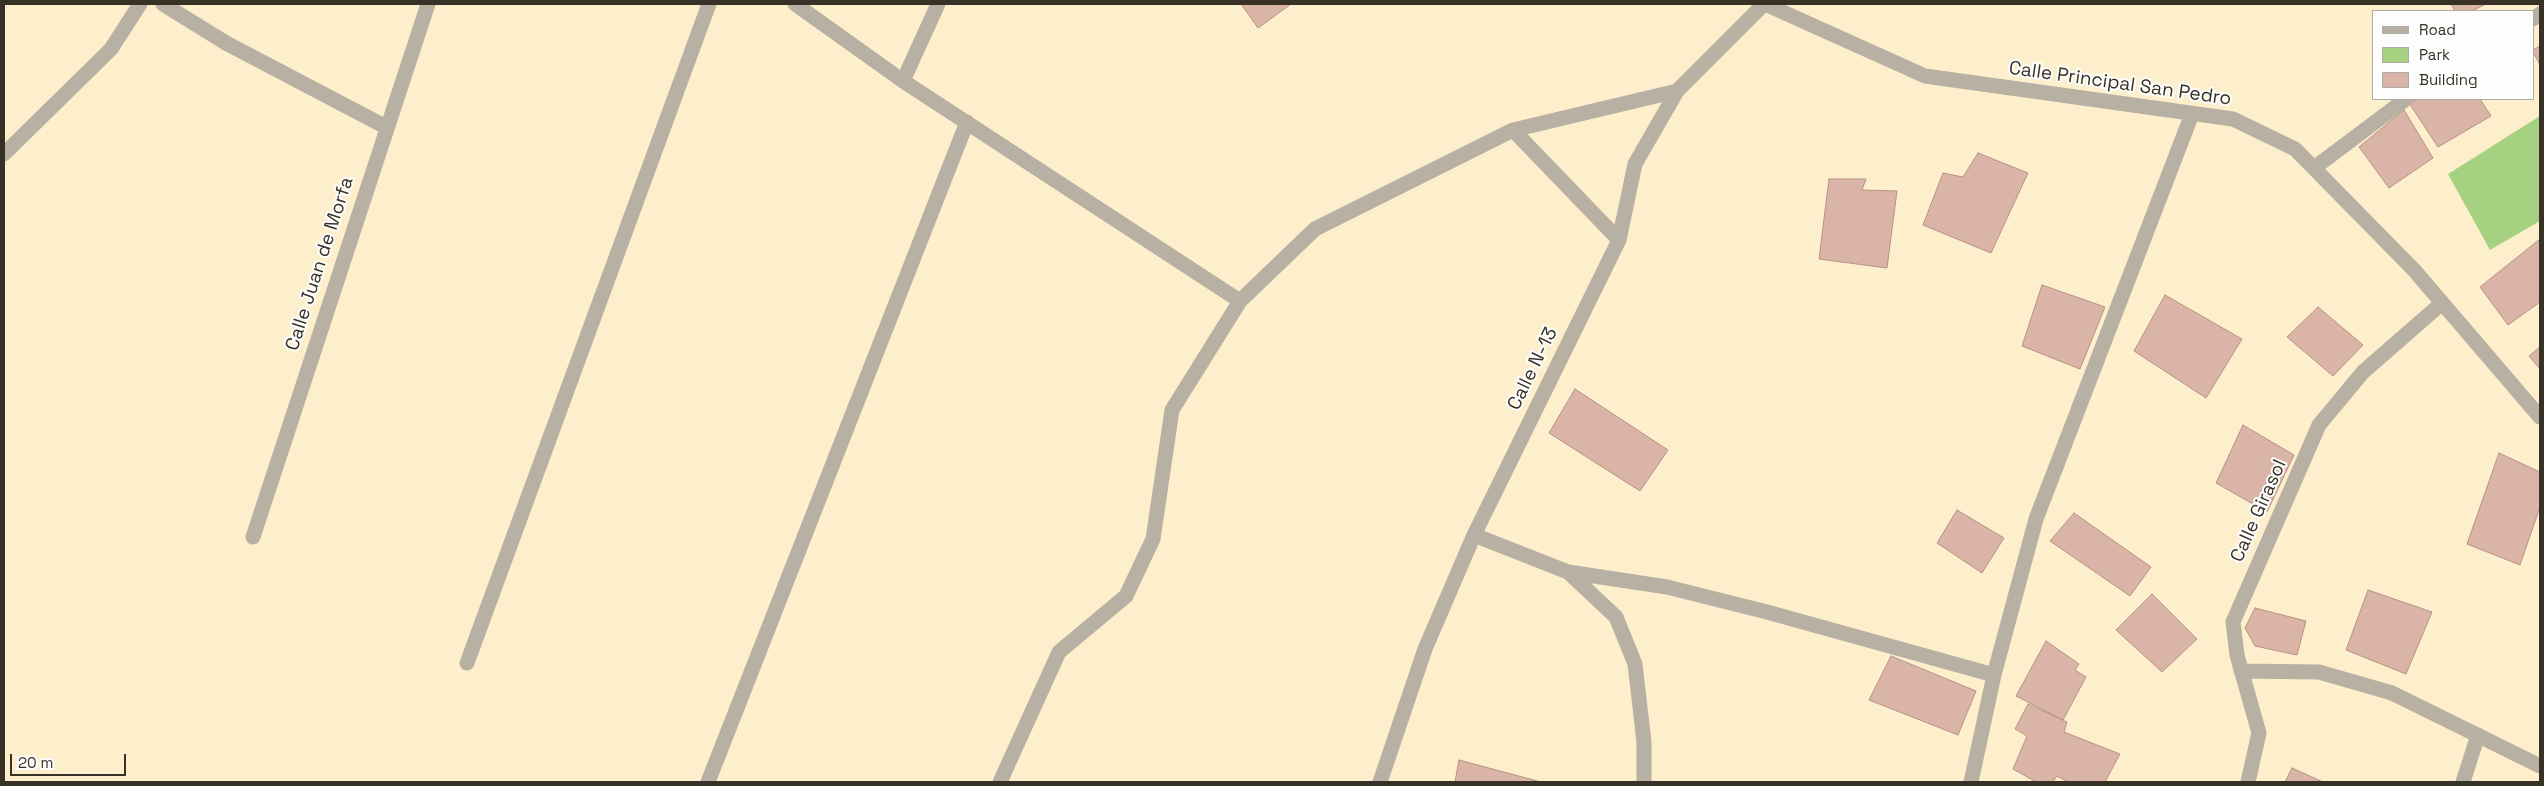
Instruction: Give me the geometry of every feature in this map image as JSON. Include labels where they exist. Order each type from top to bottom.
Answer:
[{"type":"street","points":[[4,154],[111,49],[140,4]]},
{"type":"street","points":[[163,4],[226,43],[386,127]]},
{"type":"street","name":"Calle Juan de Morfa","points":[[253,537],[386,127],[428,4]]},
{"type":"street","points":[[467,663],[709,4]]},
{"type":"street","points":[[795,4],[903,81],[1240,301]]},
{"type":"street","points":[[903,81],[938,4]]},
{"type":"street","name":"Calle N-13","points":[[1380,782],[1425,649],[1474,535],[1619,240],[1635,164],[1677,91],[1765,4]]},
{"type":"street","name":"Calle Principal San Pedro","points":[[1765,4],[1925,76],[2233,119],[2295,149],[2414,270],[2540,417]]},
{"type":"street","points":[[1000,782],[1059,652],[1126,596],[1153,539],[1172,410],[1240,301],[1315,229],[1513,130],[1677,91]]},
{"type":"street","points":[[2314,168],[2405,100]]},
{"type":"street","points":[[1971,782],[1994,675],[2036,519],[2192,114]]},
{"type":"street","points":[[708,782],[967,122]]},
{"type":"street","points":[[1513,130],[1619,240]]},
{"type":"street","name":"Calle Girasol","points":[[2248,782],[2259,733],[2241,671],[2232,622],[2319,424],[2363,372],[2442,303]]},
{"type":"street","points":[[1474,535],[1568,572],[1667,587],[1768,612],[1994,675]]},
{"type":"street","points":[[1568,572],[1616,616],[1635,664],[1644,742],[1644,782]]},
{"type":"street","points":[[2241,671],[2319,672],[2392,693],[2540,766]]},
{"type":"street","points":[[2463,782],[2478,735]]},
{"type":"green space","points":[[2540,116],[2540,221],[2490,250],[2448,174]]},
{"type":"building","points":[[1241,4],[1291,4],[1258,28]]},
{"type":"building","points":[[2451,4],[2486,4],[2474,10],[2454,10]]},
{"type":"building","points":[[2540,46],[2540,65],[2534,54],[2534,49]]},
{"type":"building","points":[[2415,100],[2481,100],[2491,116],[2438,147],[2409,103]]},
{"type":"building","points":[[2404,110],[2433,158],[2389,188],[2359,147]]},
{"type":"building","points":[[1978,153],[2028,173],[1991,253],[1923,225],[1943,173],[1963,177]]},
{"type":"building","points":[[1829,179],[1866,179],[1862,190],[1897,191],[1887,268],[1819,259]]},
{"type":"building","points":[[2540,239],[2540,302],[2508,325],[2480,287]]},
{"type":"building","points":[[2042,285],[2105,307],[2080,369],[2022,346]]},
{"type":"building","points":[[2165,295],[2242,339],[2206,398],[2134,351]]},
{"type":"building","points":[[2318,307],[2363,345],[2333,376],[2287,337]]},
{"type":"building","points":[[2540,347],[2540,369],[2529,356]]},
{"type":"building","points":[[1575,389],[1668,450],[1640,491],[1549,433]]},
{"type":"building","points":[[2243,425],[2294,455],[2267,512],[2216,483]]},
{"type":"building","points":[[2499,453],[2540,472],[2540,507],[2520,565],[2467,544]]},
{"type":"building","points":[[1957,510],[2004,538],[1982,573],[1937,543]]},
{"type":"building","points":[[2074,513],[2151,567],[2130,596],[2050,541]]},
{"type":"building","points":[[2368,590],[2432,612],[2406,674],[2346,650]]},
{"type":"building","points":[[2152,594],[2197,639],[2162,672],[2116,630]]},
{"type":"building","points":[[2255,608],[2306,621],[2297,655],[2255,646],[2245,628]]},
{"type":"building","points":[[2046,641],[2079,664],[2075,670],[2086,677],[2063,720],[2016,696]]},
{"type":"building","points":[[1891,656],[1976,691],[1958,735],[1869,700]]},
{"type":"building","points":[[2028,704],[2067,722],[2064,732],[2120,754],[2105,782],[2068,782],[2057,776],[2053,782],[2036,782],[2013,769],[2027,736],[2015,729]]},
{"type":"building","points":[[1459,760],[1541,782],[1455,782]]},
{"type":"building","points":[[2292,768],[2323,782],[2285,782]]}]
